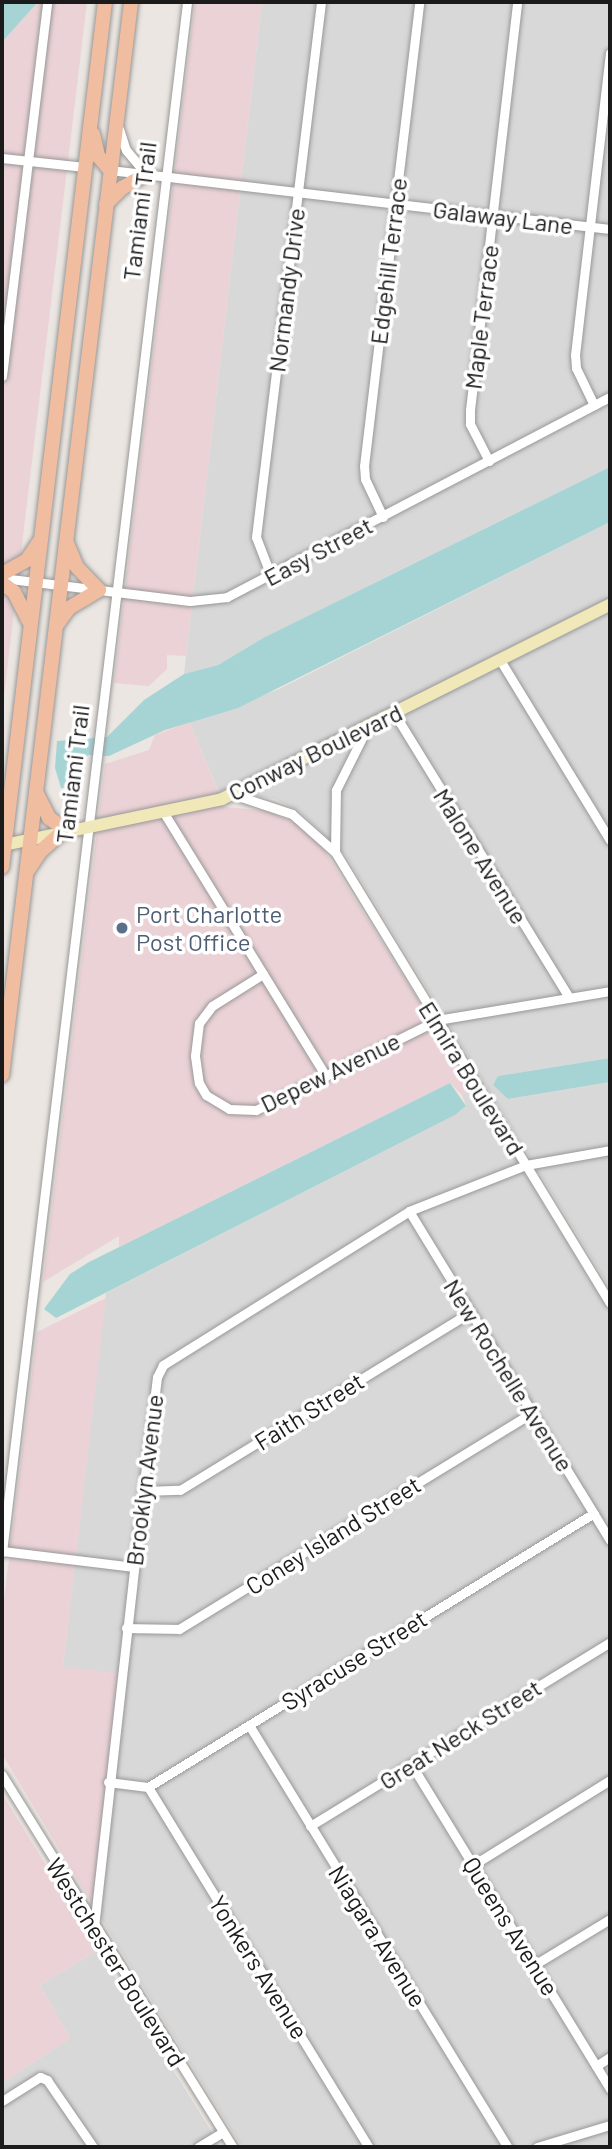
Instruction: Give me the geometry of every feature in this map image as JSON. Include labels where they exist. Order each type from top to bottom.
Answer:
[{"type":"main road","points":[[2,867],[105,2]]},
{"type":"main road","name":"Tamiami Trail","points":[[2,1075],[131,2]]},
{"type":"main road","points":[[90,122],[98,156],[110,170]]},
{"type":"main road","points":[[106,204],[122,188],[146,174]]},
{"type":"main road","points":[[55,627],[69,608],[99,590],[77,567],[65,540]]},
{"type":"main road","points":[[30,625],[24,607],[2,578],[27,560],[40,541]]},
{"type":"main road","points":[[26,874],[41,850],[65,832],[49,818],[36,790]]},
{"type":"street","points":[[2,376],[47,2]]},
{"type":"street","name":"Tamiami Trail","points":[[2,1551],[187,2]]},
{"type":"street","name":"Normandy Drive","points":[[271,576],[256,537],[321,2]]},
{"type":"street","name":"Edgehill Terrace","points":[[383,516],[365,479],[364,466],[419,2]]},
{"type":"street","name":"Maple Terrace","points":[[489,461],[470,424],[470,410],[517,2]]},
{"type":"street","points":[[594,405],[576,368],[575,355],[610,53]]},
{"type":"street","points":[[117,122],[126,150],[146,174]]},
{"type":"street","points":[[2,158],[85,167]]},
{"type":"street","name":"Galaway Lane","points":[[110,170],[610,229]]},
{"type":"street","name":"Easy Street","points":[[2,578],[215,601],[271,576],[610,397]]},
{"type":"street","name":"Conway Boulevard","points":[[3,845],[164,813],[232,794],[500,660],[609,609]]},
{"type":"street","points":[[500,660],[610,840]]},
{"type":"street","name":"Malone Avenue","points":[[394,713],[569,998]]},
{"type":"street","points":[[335,852],[336,790],[368,726]]},
{"type":"street","name":"Elmira Boulevard","points":[[232,794],[292,814],[335,852],[610,1303]]},
{"type":"street","points":[[164,813],[326,1076]]},
{"type":"street","name":"Depew Avenue","points":[[263,974],[204,1013],[195,1056],[199,1083],[217,1104],[243,1111],[256,1110],[437,1020],[610,991]]},
{"type":"street","name":"Brooklyn Avenue","points":[[94,1927],[126,1628],[157,1377],[163,1365],[409,1211],[526,1165],[610,1150]]},
{"type":"street","name":"New Rochelle Avenue","points":[[409,1211],[610,1540]]},
{"type":"street","name":"Faith Street","points":[[143,1491],[180,1490],[470,1312]]},
{"type":"street","name":"Coney Island Street","points":[[126,1628],[179,1629],[532,1413]]},
{"type":"street","name":"Syracuse Street","points":[[148,1787],[594,1513]]},
{"type":"street","points":[[2,1551],[134,1567]]},
{"type":"street","name":"Great Neck Street","points":[[310,1826],[610,1642]]},
{"type":"street","name":"Niagara Avenue","points":[[248,1725],[508,2147]]},
{"type":"street","name":"Queens Avenue","points":[[411,1764],[610,2089]]},
{"type":"street","name":"Westchester Boulevard","points":[[2,1775],[233,2147]]},
{"type":"street","points":[[473,1865],[610,1780]]},
{"type":"street","points":[[108,1782],[148,1787]]},
{"type":"street","name":"Yonkers Avenue","points":[[148,1787],[369,2147]]},
{"type":"street","points":[[534,1965],[610,1919]]},
{"type":"street","points":[[596,2066],[610,2057]]},
{"type":"street","points":[[2,2101],[40,2077],[47,2080],[93,2147]]},
{"type":"street","points":[[537,2147],[610,2125]]},
{"type":"street","points":[[198,2147],[223,2132]]},
{"type":"shaded area","points":[[38,2],[87,2],[2,712],[2,42]]},
{"type":"shaded area","points":[[195,2],[262,2],[186,656],[167,655],[167,669],[149,686],[114,683]]},
{"type":"shaded area","points":[[262,2],[610,2],[610,467],[265,637],[218,665],[184,674]]},
{"type":"shaded area","points":[[610,522],[610,1058],[498,1076],[508,1099],[610,1082],[610,1288],[345,854],[300,812],[275,799],[250,795],[241,782],[219,792],[189,722],[277,690]]},
{"type":"shaded area","points":[[189,722],[225,807],[267,811],[297,824],[321,845],[474,1089],[462,1095],[450,1083],[119,1247],[119,1236],[43,1282],[105,764],[149,750],[155,735]]},
{"type":"shaded area","points":[[474,1089],[610,1312],[610,2147],[242,2147],[99,1915],[63,1667],[106,1293],[455,1115],[466,1106],[462,1095]]},
{"type":"shaded area","points":[[106,1298],[63,1667],[127,1674],[99,1915],[2,1754],[2,1616],[37,1332]]},
{"type":"shaded area","points":[[2,1794],[98,1950],[40,1985],[70,2038],[2,2083]]},
{"type":"shaded area","points":[[98,1950],[221,2147],[2,2147],[2,2083],[70,2038],[40,1985]]},
{"type":"water","points":[[2,2],[38,2],[2,42]]},
{"type":"water","points":[[610,467],[610,522],[238,708],[165,730],[109,756],[88,755],[73,771],[70,788],[61,788],[55,768],[57,741],[107,737],[144,700],[184,674],[218,665],[265,637]]},
{"type":"water","points":[[610,1058],[610,1082],[508,1099],[493,1085],[498,1076]]},
{"type":"water","points":[[450,1083],[466,1106],[455,1115],[56,1318],[44,1309],[70,1274],[89,1262]]},
{"type":"place","name":"Port Charlotte Post Office","points":[[122,928]]}]
